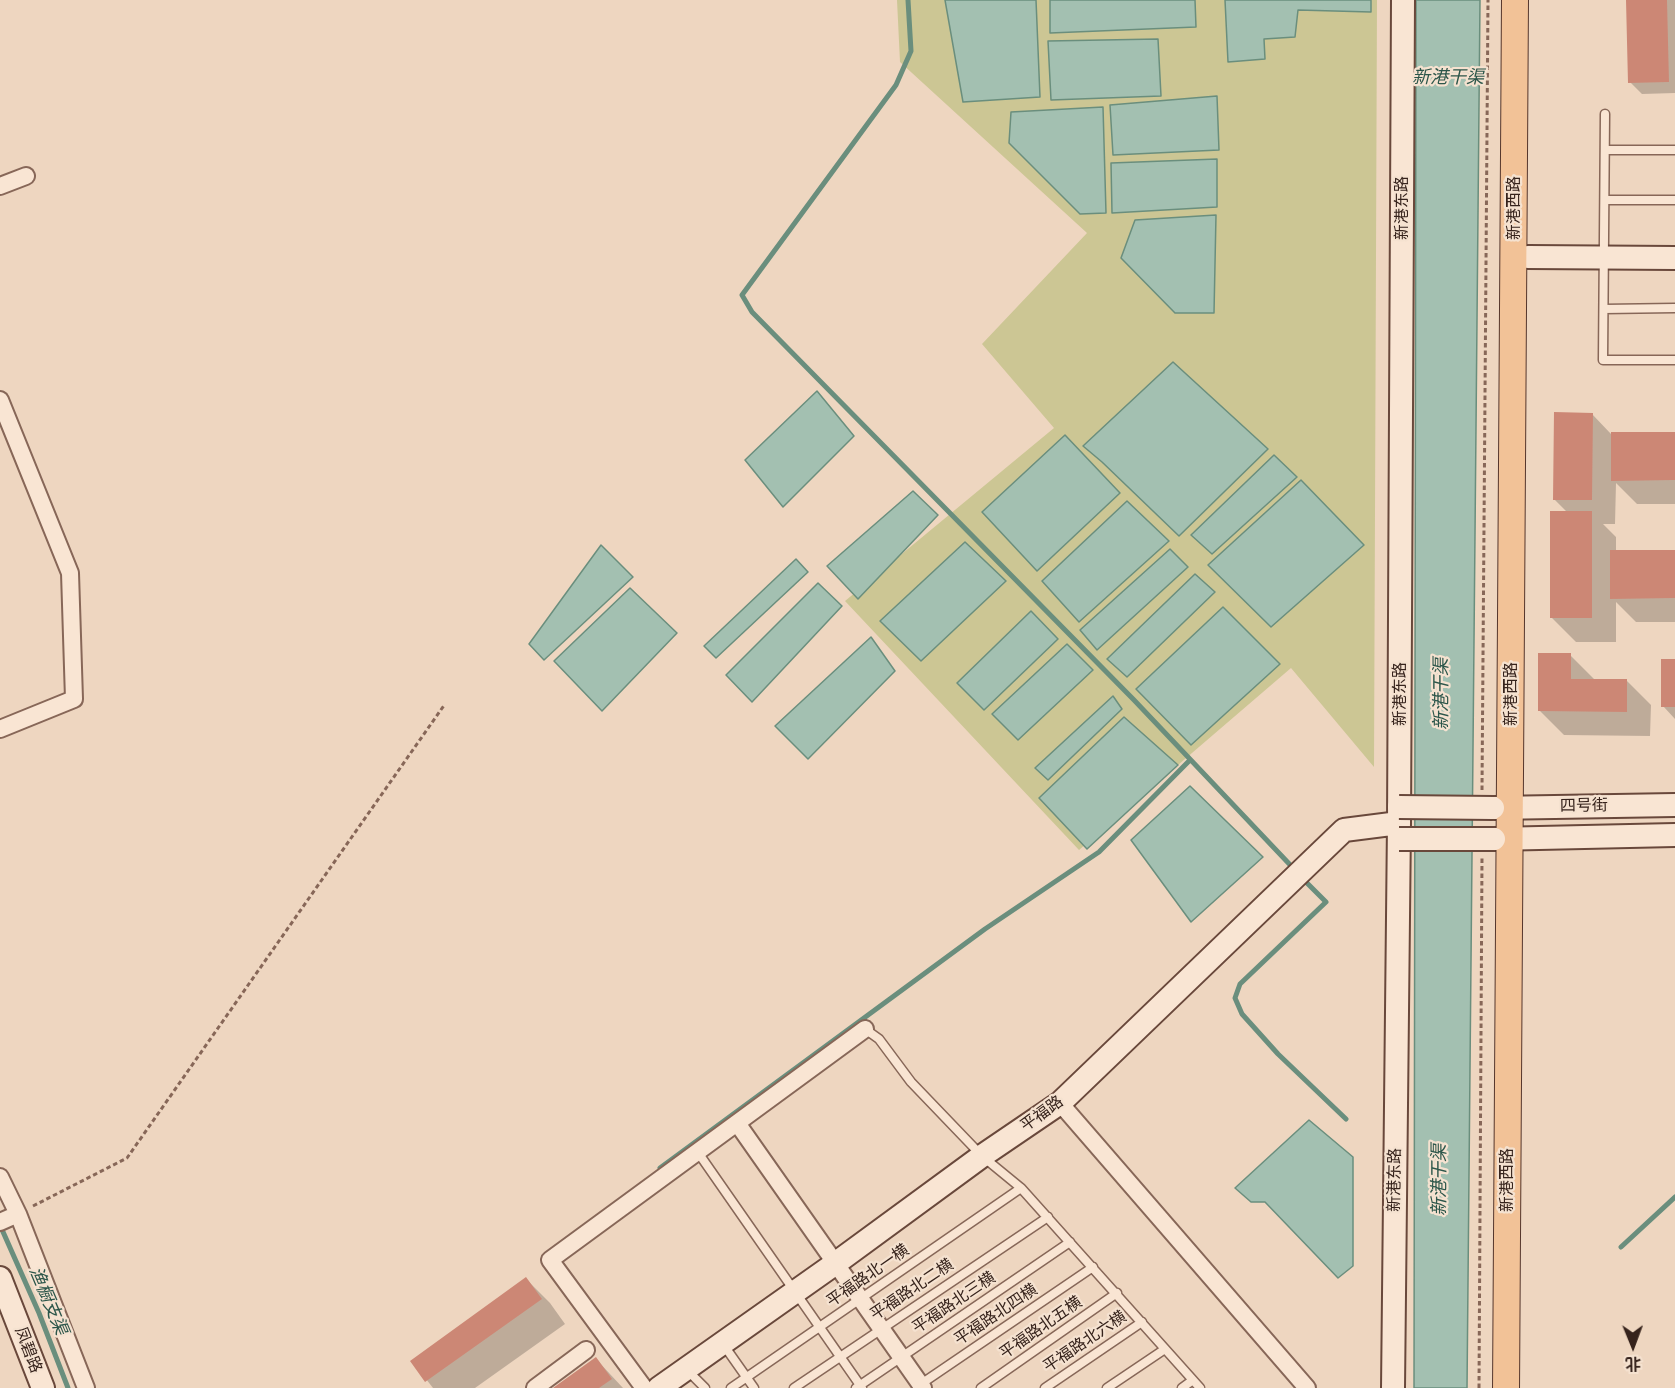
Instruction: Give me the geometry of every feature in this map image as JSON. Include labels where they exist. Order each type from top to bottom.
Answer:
[{"type":"main road","name":"新港东路","points":[[1393,1388],[1399,823],[1402,0]]},
{"type":"main road","name":"新港西路","points":[[1506,1388],[1515,0]]},
{"type":"main road","points":[[1528,257],[1675,258]]},
{"type":"main road","name":"四号街","points":[[1399,823],[1487,803],[1675,805]]},
{"type":"main road","name":"四号街","points":[[1399,823],[1488,843],[1675,835]]},
{"type":"main road","name":"平福路","points":[[659,1388],[982,1156],[1060,1104],[1344,830],[1399,823]]},
{"type":"main road","name":"凤碧路","points":[[0,1278],[43,1388]]},
{"type":"street","points":[[0,186],[26,176]]},
{"type":"street","points":[[0,400],[70,573],[74,699],[0,729]]},
{"type":"street","points":[[645,1388],[550,1260],[865,1029]]},
{"type":"street","points":[[1060,1104],[1307,1388]]},
{"type":"street","points":[[737,1123],[902,1356],[920,1387]]},
{"type":"street","points":[[0,1177],[18,1214],[86,1388]]},
{"type":"street","points":[[0,1222],[18,1214]]},
{"type":"street","points":[[535,1388],[586,1350]]},
{"type":"lane","points":[[1605,114],[1603,360],[1675,360]]},
{"type":"lane","points":[[1605,150],[1675,150]]},
{"type":"lane","points":[[1605,200],[1675,200]]},
{"type":"lane","points":[[1604,309],[1675,308]]},
{"type":"lane","points":[[865,1029],[879,1039],[911,1082],[982,1156],[1021,1188],[1200,1388]]},
{"type":"lane","points":[[697,1151],[859,1387]]},
{"type":"lane","name":"平福路北一横","points":[[731,1388],[1021,1188]]},
{"type":"lane","name":"平福路北二横","points":[[794,1388],[1047,1217]]},
{"type":"lane","name":"平福路北三横","points":[[859,1387],[1070,1242]]},
{"type":"lane","name":"平福路北四横","points":[[920,1387],[1093,1267]]},
{"type":"lane","name":"平福路北五横","points":[[981,1388],[1117,1293]]},
{"type":"lane","name":"平福路北六横","points":[[1045,1388],[1142,1322]]},
{"type":"lane","points":[[722,1342],[754,1388]]},
{"type":"lane","points":[[1107,1388],[1165,1349]]},
{"type":"lane","points":[[686,1368],[705,1388]]},
{"type":"lane","points":[[1182,1388],[1193,1380]]},
{"type":"path","points":[[1487,803],[1488,0]]},
{"type":"path","points":[[18,1214],[127,1158],[445,704]]},
{"type":"path","points":[[1479,1388],[1488,843]]},
{"type":"shaded area","points":[[897,0],[1377,0],[1374,767],[1291,668],[1079,850],[845,601],[1054,428],[982,344],[1087,233],[900,62]]},
{"type":"water","points":[[945,0],[1036,0],[1040,97],[963,102]]},
{"type":"water","points":[[1050,0],[1195,0],[1196,27],[1050,33]]},
{"type":"water","points":[[1225,0],[1371,0],[1371,12],[1298,10],[1295,37],[1264,39],[1265,59],[1228,62]]},
{"type":"water","name":"新港干渠","points":[[1416,0],[1480,0],[1467,1388],[1414,1388]]},
{"type":"water","points":[[1158,39],[1161,96],[1051,100],[1048,41]]},
{"type":"water","points":[[1217,96],[1219,150],[1113,155],[1110,105]]},
{"type":"water","points":[[1103,107],[1106,213],[1080,214],[1009,143],[1011,112]]},
{"type":"water","points":[[1217,159],[1217,207],[1112,213],[1111,163]]},
{"type":"water","points":[[1216,215],[1214,313],[1175,313],[1121,258],[1135,220]]},
{"type":"water","points":[[1173,362],[1268,449],[1179,536],[1083,446]]},
{"type":"water","points":[[817,391],[854,436],[783,507],[745,460]]},
{"type":"water","points":[[1065,435],[1120,493],[1037,571],[982,512]]},
{"type":"water","points":[[1274,455],[1297,477],[1212,554],[1191,535]]},
{"type":"water","points":[[1301,480],[1364,545],[1271,627],[1208,565]]},
{"type":"water","points":[[913,491],[938,515],[858,599],[827,566]]},
{"type":"water","points":[[1127,501],[1169,541],[1079,622],[1042,581]]},
{"type":"water","points":[[965,542],[1006,581],[921,661],[880,621]]},
{"type":"water","points":[[601,545],[633,577],[544,660],[529,644]]},
{"type":"water","points":[[1170,549],[1188,567],[1097,650],[1080,630]]},
{"type":"water","points":[[796,559],[808,572],[716,658],[704,646]]},
{"type":"water","points":[[1195,574],[1215,592],[1127,677],[1107,659]]},
{"type":"water","points":[[818,583],[842,606],[752,702],[726,675]]},
{"type":"water","points":[[630,588],[677,633],[602,711],[554,661]]},
{"type":"water","points":[[1223,607],[1280,664],[1191,745],[1136,689]]},
{"type":"water","points":[[1031,611],[1058,639],[984,710],[957,683]]},
{"type":"water","points":[[871,637],[895,671],[808,759],[775,726]]},
{"type":"water","points":[[1067,644],[1093,670],[1018,740],[992,714]]},
{"type":"water","points":[[1113,696],[1122,709],[1048,780],[1035,768]]},
{"type":"water","points":[[1124,717],[1178,765],[1087,849],[1039,798]]},
{"type":"water","points":[[1190,786],[1263,857],[1191,922],[1131,840]]},
{"type":"water","points":[[1309,1120],[1353,1157],[1353,1266],[1338,1278],[1265,1202],[1251,1202],[1235,1188]]},
{"type":"building","points":[[1626,0],[1667,0],[1669,82],[1628,83]]},
{"type":"building","points":[[1554,412],[1593,413],[1592,500],[1553,500]]},
{"type":"building","points":[[1611,432],[1675,432],[1675,480],[1611,481]]},
{"type":"building","points":[[1550,511],[1592,511],[1592,618],[1550,618]]},
{"type":"building","points":[[1610,550],[1675,550],[1675,598],[1610,599]]},
{"type":"building","points":[[1538,653],[1571,653],[1571,679],[1627,679],[1627,712],[1538,711]]},
{"type":"building","points":[[1661,659],[1675,659],[1675,707],[1661,707]]},
{"type":"building","points":[[526,1277],[542,1299],[425,1382],[410,1361]]},
{"type":"building","points":[[596,1357],[612,1379],[599,1388],[553,1388]]},
{"type":"waterway","points":[[908,0],[911,51],[896,85],[742,295],[752,312],[1134,700],[1295,870]]},
{"type":"waterway","points":[[660,1168],[985,929],[1099,852],[1190,760]]},
{"type":"waterway","points":[[1301,877],[1326,902],[1240,984],[1235,998],[1242,1014],[1278,1054],[1346,1119]]},
{"type":"waterway","points":[[1621,1247],[1675,1197]]},
{"type":"waterway","name":"渔橱支渠","points":[[0,1225],[39,1313],[68,1388]]}]
